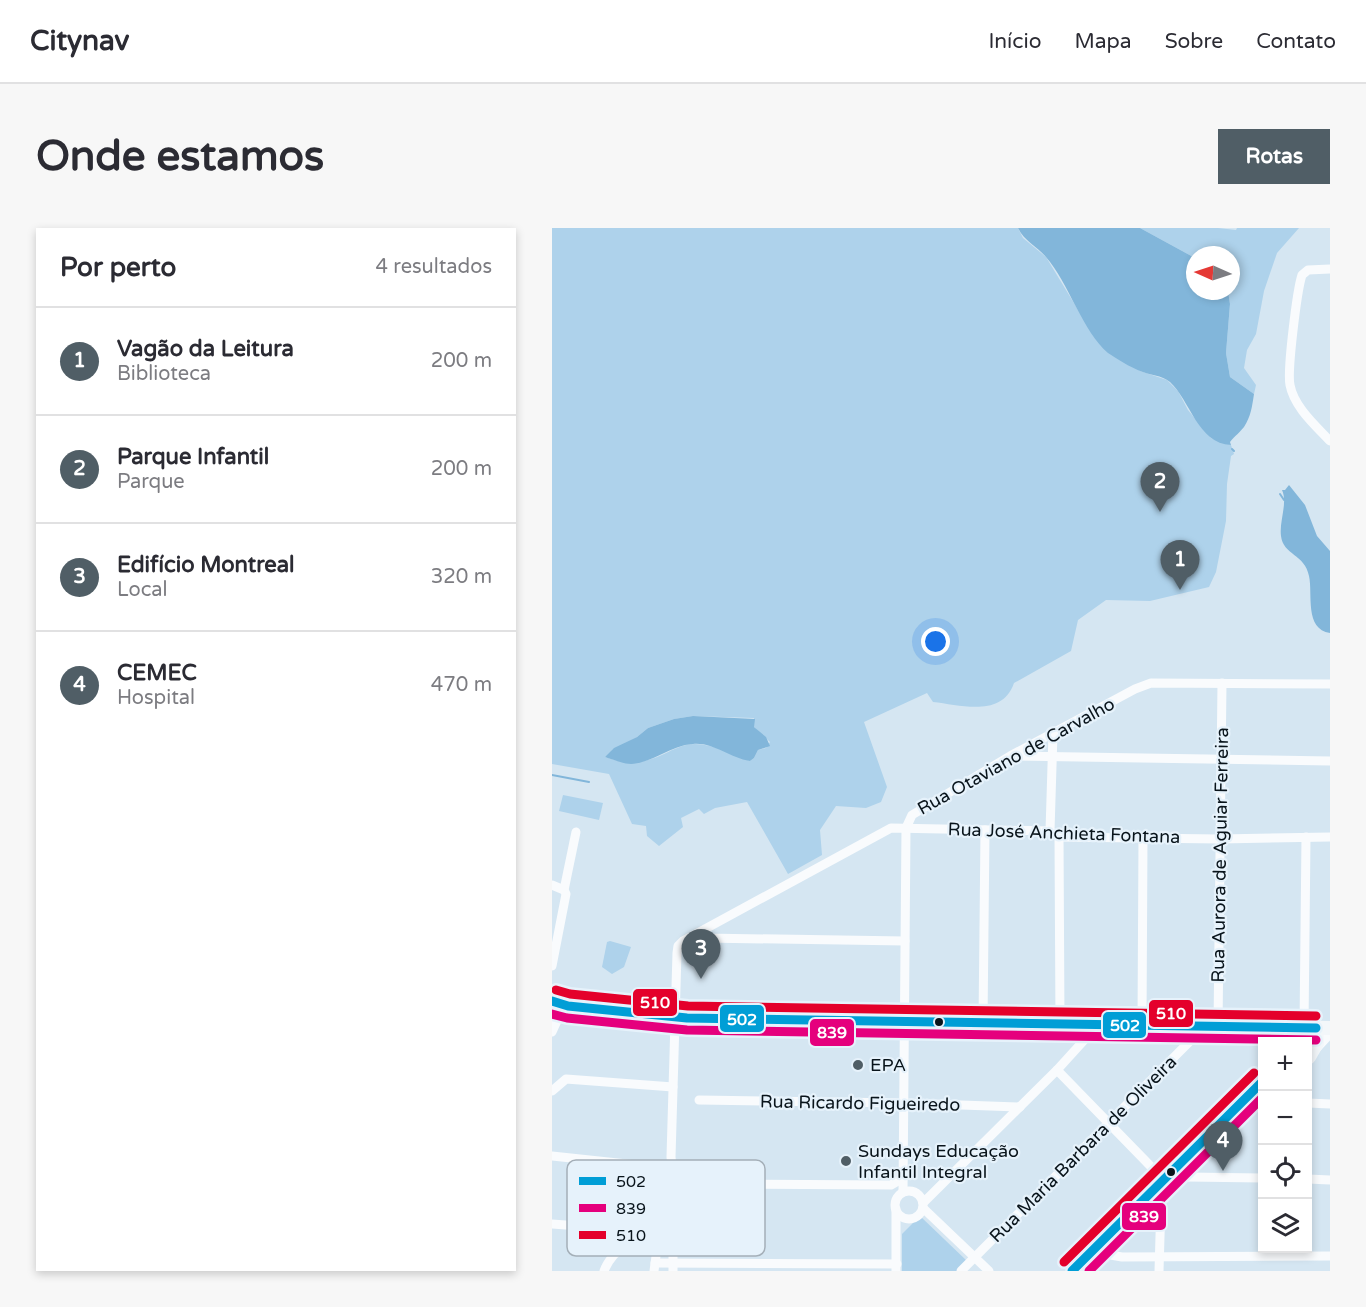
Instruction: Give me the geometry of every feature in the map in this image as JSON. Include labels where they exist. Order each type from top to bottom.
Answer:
[{"type":"street","points":[[1330,269],[1308,270],[1302,275],[1290,385],[1300,407],[1330,441]]},
{"type":"street","name":"Rua Otaviano de Carvalho","points":[[679,1017],[678,946],[683,941],[891,828],[906,828],[912,815],[1010,756],[1135,689],[1151,683],[1222,683]]},
{"type":"street","points":[[1222,683],[1330,684]]},
{"type":"street","name":"Rua Aurora de Aguiar Ferreira","points":[[1211,1027],[1220,839],[1222,683]]},
{"type":"street","points":[[1050,831],[1053,733]]},
{"type":"street","points":[[1010,756],[1330,761]]},
{"type":"street","points":[[655,1267],[896,1268],[896,1201],[902,1193],[903,1178],[906,828]]},
{"type":"street","name":"Rua José Anchieta Fontana","points":[[906,828],[1050,831],[1059,837],[1220,839],[1330,837]]},
{"type":"street","points":[[983,1023],[985,830]]},
{"type":"street","points":[[552,966],[576,832]]},
{"type":"street","points":[[1059,837],[1060,1024]]},
{"type":"street","points":[[1142,1026],[1143,837]]},
{"type":"street","points":[[1306,837],[1313,1031],[1317,1044],[1312,1052]]},
{"type":"street","points":[[552,885],[564,890]]},
{"type":"street","points":[[697,934],[704,938],[905,940]]},
{"type":"street","points":[[552,1032],[555,1007],[568,1006],[679,1017],[1313,1031]]},
{"type":"street","points":[[671,1160],[673,1087],[679,1017]]},
{"type":"street","points":[[896,1209],[902,1217],[911,1219],[919,1215],[923,1206],[1087,1037],[1091,1025]]},
{"type":"street","name":"Rua Maria Barbara de Oliveira","points":[[961,1271],[1107,1124],[1211,1027]]},
{"type":"street","points":[[1312,1054],[1330,1034]]},
{"type":"street","points":[[1057,1070],[1107,1124],[1164,1180]]},
{"type":"street","points":[[552,1091],[568,1079],[673,1087]]},
{"type":"street","points":[[1072,1271],[1258,1087]]},
{"type":"street","name":"Rua Ricardo Figueiredo","points":[[699,1100],[1020,1107]]},
{"type":"street","points":[[1312,1103],[1330,1104]]},
{"type":"street","points":[[1091,1271],[1258,1106]]},
{"type":"street","points":[[552,1156],[582,1160]]},
{"type":"street","points":[[1187,1177],[1258,1179]]},
{"type":"street","points":[[765,1184],[891,1185],[903,1178]]},
{"type":"street","points":[[1312,1179],[1330,1180]]},
{"type":"street","points":[[891,1185],[902,1193]]},
{"type":"street","points":[[902,1193],[910,1191],[918,1194],[923,1206],[989,1271]]},
{"type":"street","points":[[1159,1271],[1161,1202]]},
{"type":"street","points":[[552,1224],[567,1225]]},
{"type":"street","points":[[1098,1247],[1106,1255],[1122,1257],[1330,1256]]},
{"type":"street","points":[[604,1271],[613,1256]]},
{"type":"shaded area","points":[[552,228],[1018,228],[1023,238],[1046,257],[1080,313],[1140,371],[1167,380],[1178,391],[1188,410],[1211,438],[1231,445],[1234,454],[1231,456],[1227,484],[1226,521],[1216,572],[1209,587],[1150,601],[1106,600],[1078,620],[1071,651],[1014,683],[1008,694],[1000,701],[990,705],[968,707],[933,702],[927,693],[864,722],[887,787],[881,802],[866,808],[836,806],[820,830],[822,855],[788,874],[747,802],[715,808],[704,814],[699,809],[681,818],[683,827],[659,846],[647,836],[646,826],[632,824],[609,774],[552,764]],"holes":[[[693,716],[754,718],[754,727],[770,742],[766,748],[758,750],[750,761],[702,744],[683,746],[641,761],[628,762],[605,757],[612,750],[637,737],[648,728],[674,719]]]},
{"type":"shaded area","points":[[1018,228],[1140,228],[1186,253],[1186,300],[1229,300],[1226,353],[1230,377],[1254,394],[1248,419],[1230,442],[1231,445],[1220,443],[1202,429],[1170,382],[1124,363],[1099,344],[1054,267]]},
{"type":"shaded area","points":[[1140,228],[1236,230],[1237,228],[1299,228],[1277,253],[1264,291],[1256,334],[1247,350],[1244,368],[1256,385],[1254,394],[1230,377],[1226,353],[1229,300],[1240,300],[1240,246],[1186,246],[1186,253]]},
{"type":"shaded area","points":[[1289,485],[1305,505],[1317,536],[1330,551],[1330,633],[1316,625],[1311,610],[1307,569],[1286,547],[1281,536],[1284,501],[1282,490]]},
{"type":"shaded area","points":[[693,716],[755,719],[754,727],[766,737],[770,746],[758,750],[750,761],[700,744],[677,747],[639,763],[631,764],[605,757],[614,748],[637,737],[648,728],[674,719]]},
{"type":"shaded area","points":[[563,795],[603,803],[599,820],[559,811]]},
{"type":"shaded area","points":[[607,942],[631,947],[624,967],[612,974],[602,967]]},
{"type":"shaded area","points":[[920,1216],[968,1262],[958,1271],[902,1271],[902,1234]]},
{"type":"waterway","points":[[1280,494],[1284,500]]},
{"type":"waterway","points":[[552,775],[589,782]]},
{"type":"transit line","name":"510","points":[[556,990],[570,994],[688,1006],[1316,1016]]},
{"type":"transit line","name":"502","points":[[552,1001],[568,1006],[687,1018],[1316,1028]]},
{"type":"transit line","name":"839","points":[[552,1014],[567,1018],[687,1030],[1316,1040]]},
{"type":"transit line","name":"510","points":[[1064,1262],[1254,1073]]},
{"type":"transit line","name":"502","points":[[1072,1271],[1258,1086]]},
{"type":"transit line","name":"839","points":[[1089,1271],[1258,1102]]},
{"type":"place","name":"Parque Infantil","points":[[1160,512]]},
{"type":"place","name":"Vagão da Leitura","points":[[1180,590]]},
{"type":"place","name":"Edifício Montreal","points":[[701,979]]},
{"type":"place","name":"EPA","points":[[858,1065]]},
{"type":"place","name":"Sundays Educação Infantil Integral","points":[[846,1161]]},
{"type":"place","name":"CEMEC","points":[[1223,1171]]}]
